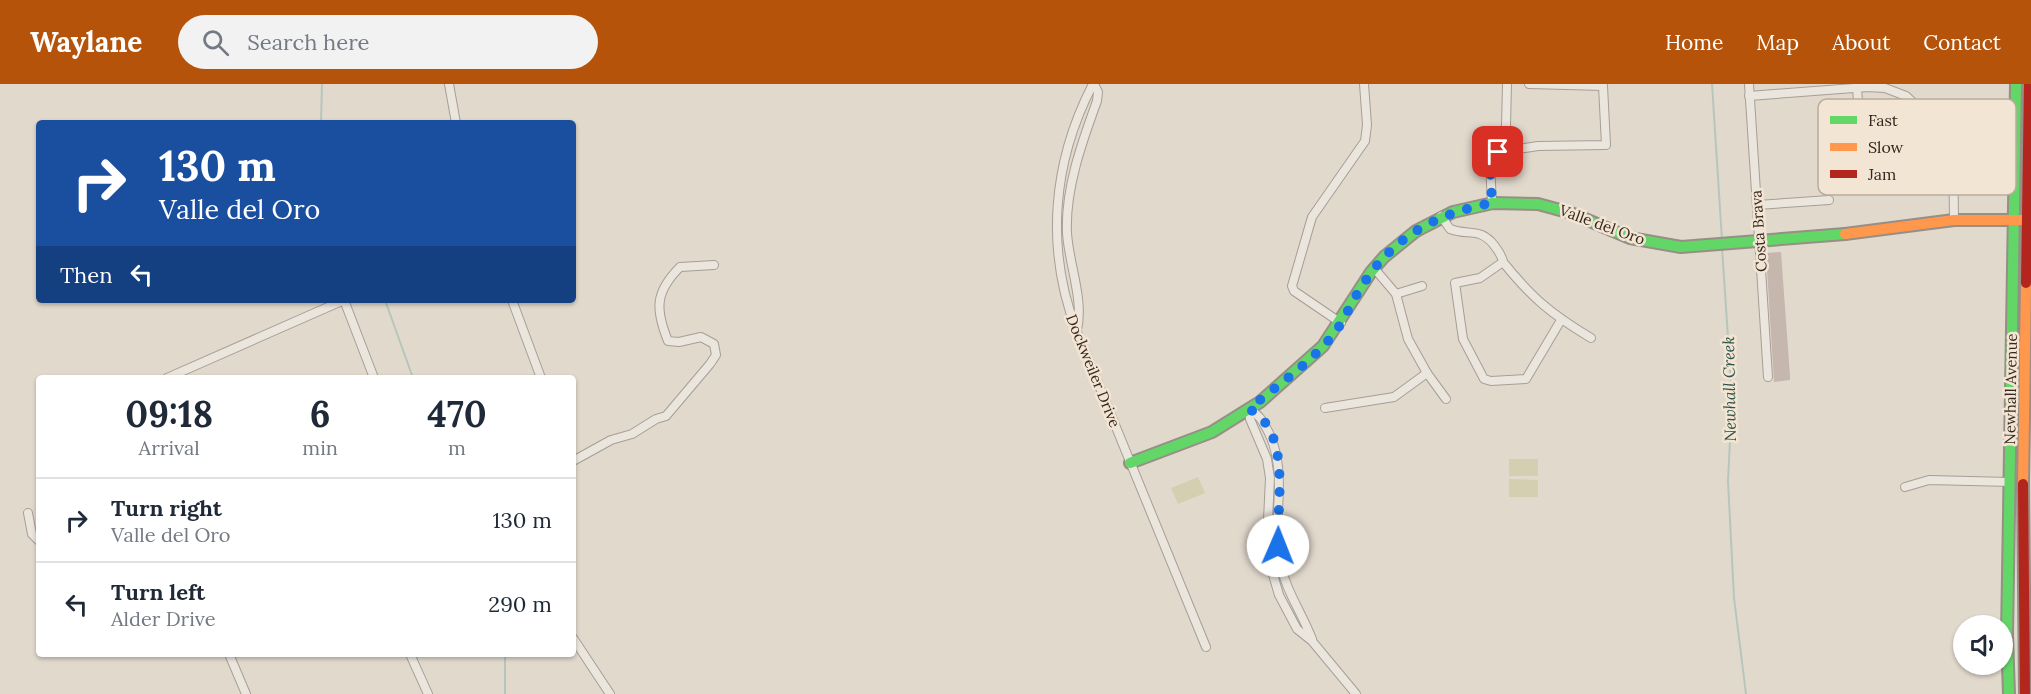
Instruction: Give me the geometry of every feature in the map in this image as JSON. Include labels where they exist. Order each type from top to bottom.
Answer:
[{"type":"main road","name":"Newhall Avenue","points":[[2016,84],[2016,99]]},
{"type":"main road","name":"Newhall Avenue","points":[[2025,694],[2023,623],[2029,84]]},
{"type":"main road","name":"Newhall Avenue","points":[[2009,694],[2007,636],[2014,195]]},
{"type":"main road","name":"Valle del Oro","points":[[1130,463],[1191,441],[1223,426],[1249,409],[1329,340],[1374,268],[1407,237],[1441,216],[1492,203],[1518,202],[1560,209],[1611,232],[1640,241],[1661,245],[1704,246],[1841,235],[1954,220],[2027,220]]},
{"type":"main road","points":[[2012,334],[2025,334]]},
{"type":"street","points":[[449,84],[455,120]]},
{"type":"street","points":[[1077,332],[1079,309],[1072,268],[1068,217],[1077,165],[1097,102],[1098,92],[1093,84]]},
{"type":"street","name":"Dockweiler Drive","points":[[1093,84],[1084,100],[1067,149],[1057,211],[1056,249],[1060,273],[1066,302],[1077,332],[1206,647]]},
{"type":"street","points":[[1341,323],[1294,291],[1292,286],[1312,217],[1365,141],[1367,125],[1364,84]]},
{"type":"street","points":[[1492,203],[1490,165],[1498,152],[1506,126],[1507,84]]},
{"type":"street","points":[[1498,152],[1538,146],[1606,145],[1603,86],[1529,84]]},
{"type":"street","name":"Costa Brava","points":[[1749,84],[1768,377]]},
{"type":"street","points":[[1749,96],[1885,86],[1909,99]]},
{"type":"street","points":[[1857,88],[1858,99]]},
{"type":"street","points":[[1954,195],[1954,220]]},
{"type":"street","points":[[1757,205],[1829,200]]},
{"type":"street","points":[[1441,216],[1450,229],[1479,233],[1488,238],[1528,294],[1561,320],[1590,338]]},
{"type":"street","points":[[1503,262],[1480,278],[1455,283],[1463,339],[1484,379],[1491,381],[1526,379],[1561,320]]},
{"type":"street","points":[[576,459],[610,440],[632,434],[656,419],[666,416],[710,364],[716,355],[714,344],[701,337],[679,342],[668,341],[658,306],[666,282],[680,267],[714,265]]},
{"type":"street","points":[[1374,268],[1396,294],[1408,339],[1427,373],[1446,399]]},
{"type":"street","points":[[1396,294],[1422,286]]},
{"type":"street","points":[[174,375],[337,303]]},
{"type":"street","points":[[345,303],[373,375]]},
{"type":"street","points":[[513,303],[540,375]]},
{"type":"street","points":[[1324,408],[1394,397],[1427,373]]},
{"type":"street","points":[[1249,409],[1250,419],[1267,459],[1270,478],[1267,541],[1273,577],[1286,612],[1297,629],[1312,641],[1356,694]]},
{"type":"street","points":[[1905,487],[1929,480],[2010,482]]},
{"type":"street","points":[[28,513],[32,534],[36,538]]},
{"type":"street","points":[[576,643],[610,694]]},
{"type":"street","points":[[230,657],[246,694]]},
{"type":"street","points":[[411,657],[428,694]]},
{"type":"shaded area","points":[[1509,459],[1538,459],[1538,476],[1509,476]]},
{"type":"shaded area","points":[[1198,477],[1205,493],[1178,504],[1171,488]]},
{"type":"shaded area","points":[[1509,479],[1538,480],[1538,497],[1509,497]]},
{"type":"building","points":[[1781,252],[1790,380],[1774,382],[1766,253]]},
{"type":"waterway","points":[[321,120],[322,84]]},
{"type":"waterway","name":"Newhall Creek","points":[[1712,84],[1722,240]]},
{"type":"waterway","name":"Newhall Creek","points":[[1722,248],[1732,398],[1728,481],[1734,598],[1746,694]]},
{"type":"waterway","points":[[386,303],[412,375]]},
{"type":"waterway","points":[[505,657],[505,694]]},
{"type":"traffic: fast","points":[[2016,84],[2016,99]]},
{"type":"traffic: fast","points":[[2009,694],[2007,636],[2014,195]]},
{"type":"traffic: fast","points":[[1130,463],[1212,432],[1260,402],[1323,346],[1371,272],[1384,257],[1416,231],[1453,212],[1493,203],[1538,204],[1571,213],[1630,238],[1681,247],[1845,234]]},
{"type":"traffic: slow","points":[[1845,234],[1954,220],[2022,220]]},
{"type":"traffic: slow","points":[[2023,484],[2026,283]]},
{"type":"traffic: jam","points":[[2026,283],[2029,84]]},
{"type":"traffic: jam","points":[[2023,484],[2025,694]]},
{"type":"route","points":[[1278,546],[1280,471],[1277,456],[1273,441],[1263,421],[1249,409],[1329,340],[1374,268],[1388,252],[1420,228],[1441,216],[1464,208],[1492,203],[1490,165],[1498,152]]}]
